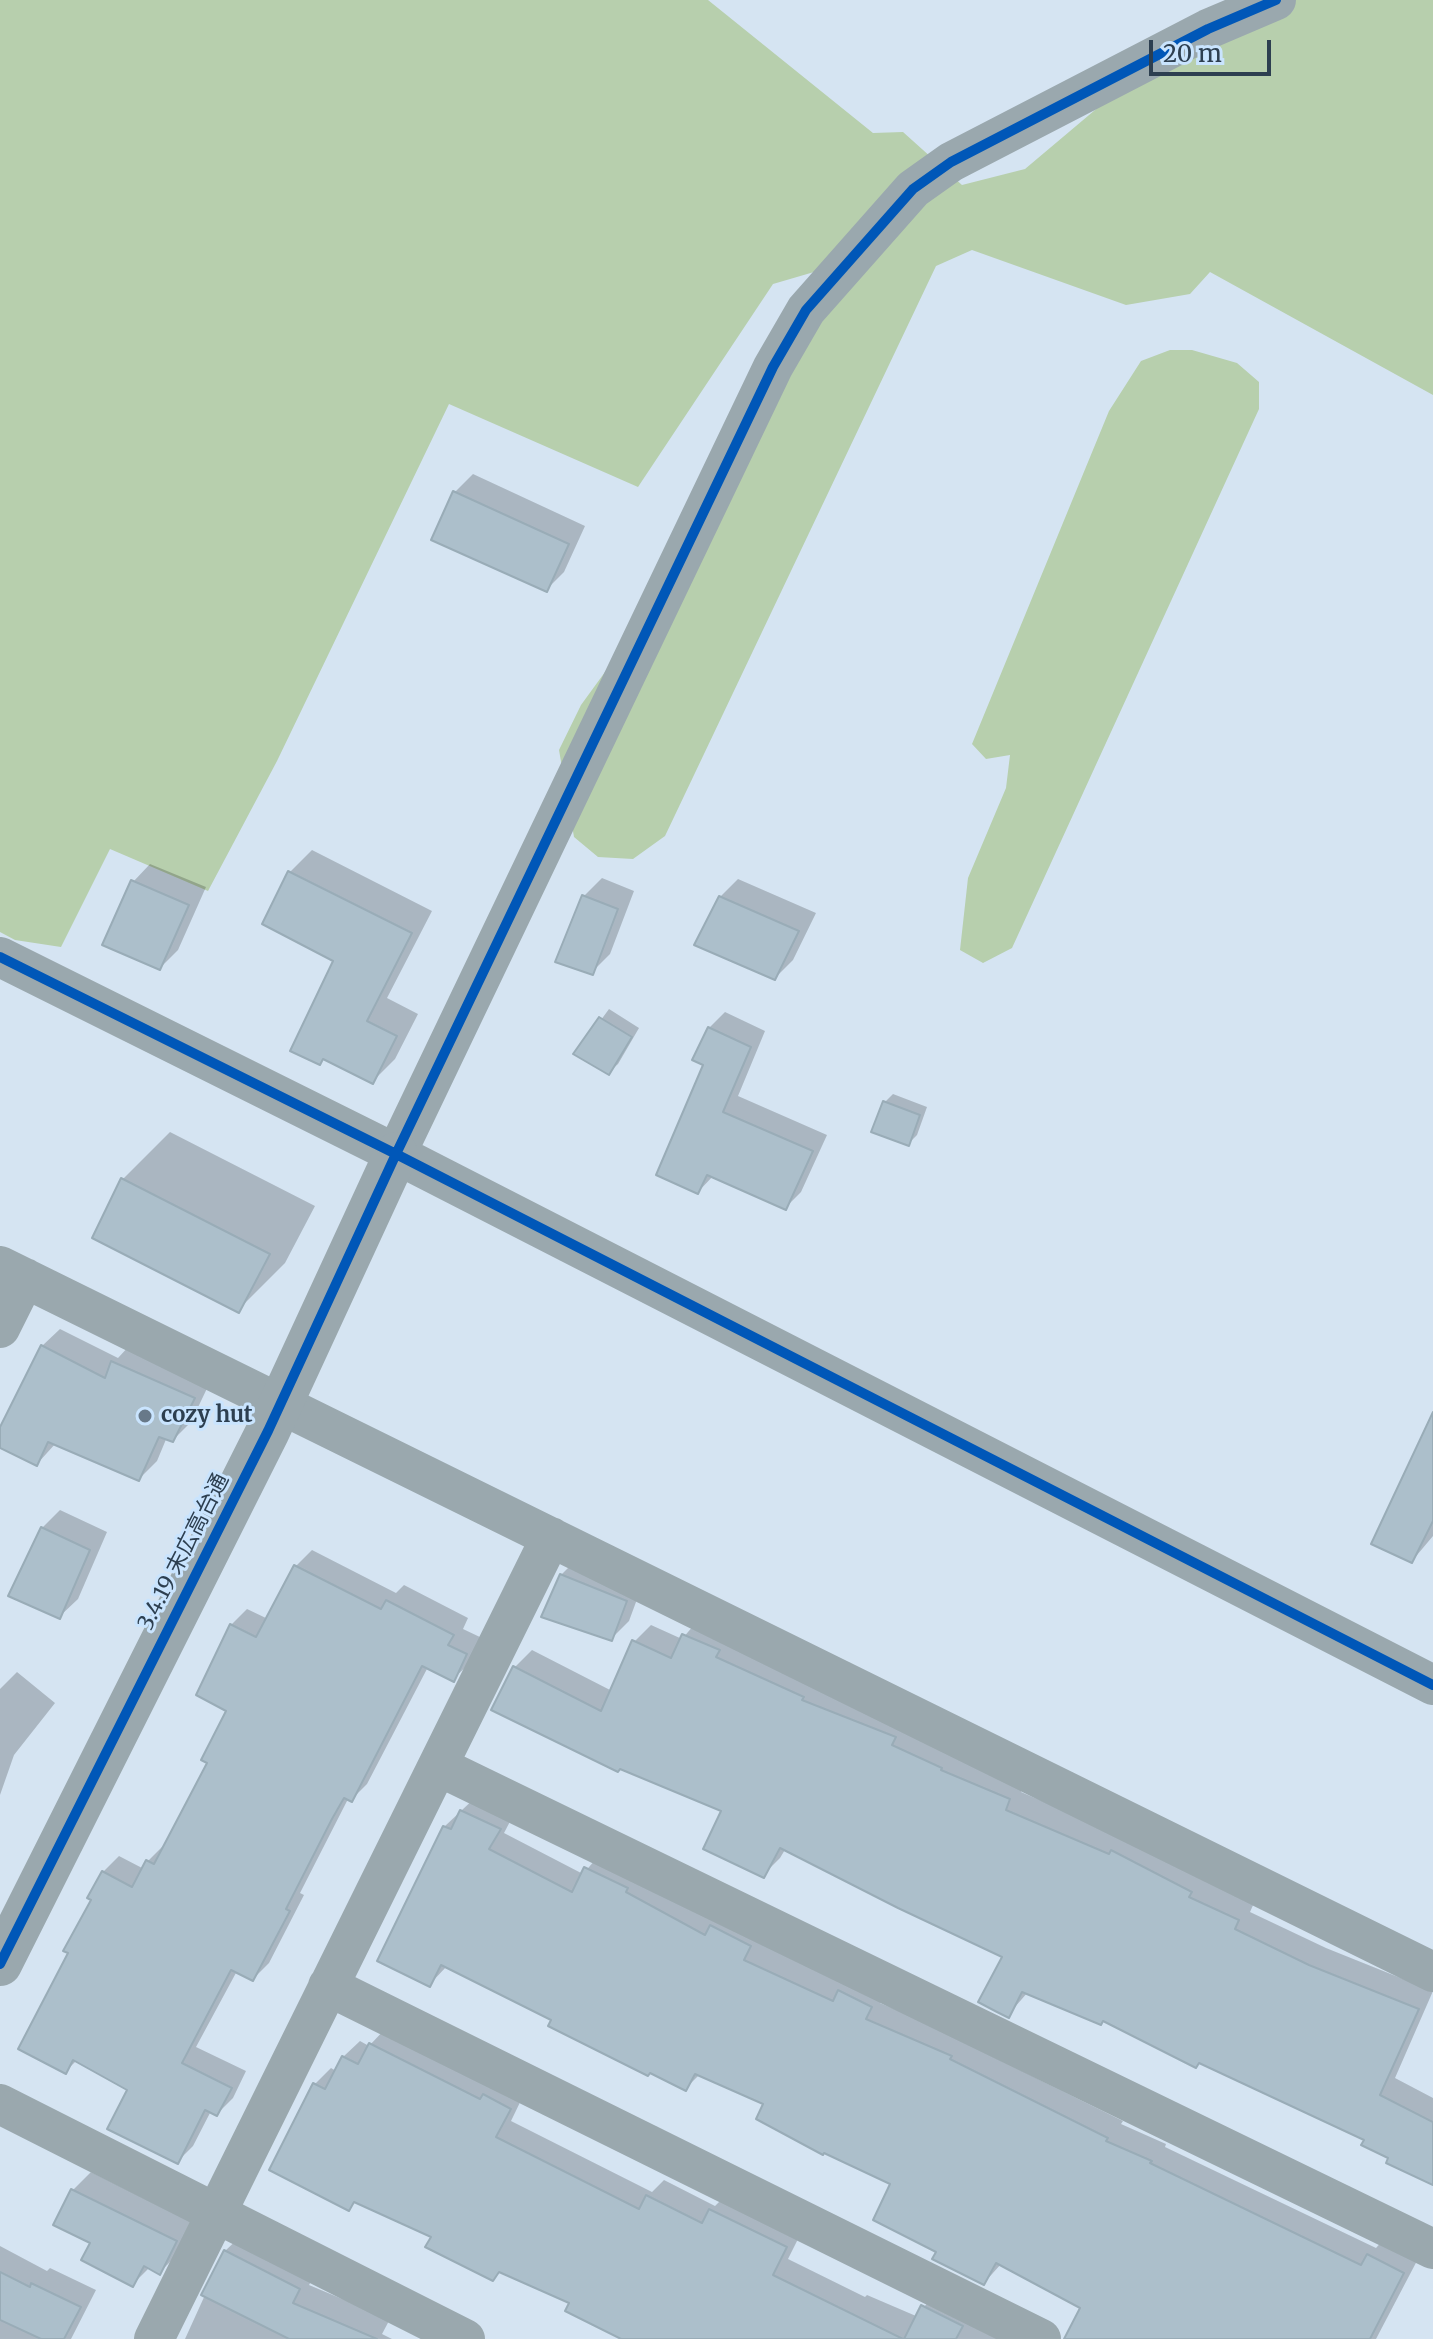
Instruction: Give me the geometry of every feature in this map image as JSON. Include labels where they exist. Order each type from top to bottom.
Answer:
[{"type":"street","points":[[396,1154],[773,367],[806,310],[913,189],[951,162],[1208,29],[1276,0]]},
{"type":"street","points":[[0,957],[396,1154],[1433,1685]]},
{"type":"street","name":"3.4.19 末広高台通","points":[[0,1964],[281,1403],[396,1154]]},
{"type":"street","points":[[0,1328],[13,1272],[1433,1972]]},
{"type":"street","points":[[154,2339],[551,1537]]},
{"type":"street","points":[[438,1766],[1433,2249]]},
{"type":"street","points":[[328,1986],[1041,2339]]},
{"type":"street","points":[[0,2104],[465,2339]]},
{"type":"green space","points":[[0,0],[708,0],[873,133],[903,132],[962,185],[1025,169],[1114,94],[1268,18],[1293,11],[1291,0],[1433,0],[1433,395],[1210,272],[1190,294],[1126,305],[972,250],[936,266],[665,836],[633,859],[598,857],[574,837],[559,750],[581,705],[725,507],[814,272],[773,284],[638,487],[449,404],[277,761],[208,891],[110,849],[61,947],[15,940],[0,932]]},
{"type":"green space","points":[[1170,350],[1192,350],[1237,363],[1259,382],[1259,409],[1012,948],[983,963],[960,950],[968,878],[1006,788],[1010,755],[986,759],[972,744],[1109,411],[1141,361]]},
{"type":"building","points":[[453,491],[569,544],[547,592],[431,540]]},
{"type":"building","points":[[288,871],[412,933],[367,1021],[397,1036],[373,1084],[323,1059],[320,1065],[290,1051],[333,961],[262,924]]},
{"type":"building","points":[[131,880],[189,905],[160,970],[102,945]]},
{"type":"building","points":[[582,895],[618,909],[593,975],[555,962]]},
{"type":"building","points":[[719,896],[799,931],[775,980],[694,945]]},
{"type":"building","points":[[599,1017],[632,1037],[609,1075],[573,1054]]},
{"type":"building","points":[[708,1027],[751,1047],[723,1112],[813,1151],[786,1210],[707,1175],[698,1194],[656,1175],[703,1065],[692,1060]]},
{"type":"building","points":[[883,1101],[920,1115],[909,1146],[871,1132]]},
{"type":"building","points":[[121,1178],[270,1254],[239,1313],[92,1238]]},
{"type":"building","points":[[41,1345],[105,1378],[111,1361],[195,1398],[173,1442],[159,1437],[139,1481],[48,1442],[37,1466],[0,1448],[0,1427]]},
{"type":"building","points":[[1433,1412],[1433,1521],[1412,1563],[1371,1544]]},
{"type":"building","points":[[41,1527],[90,1550],[60,1619],[8,1596]]},
{"type":"building","points":[[294,1565],[381,1609],[386,1600],[454,1635],[448,1645],[467,1654],[454,1682],[422,1666],[352,1802],[344,1798],[332,1819],[286,1909],[290,1911],[253,1981],[231,1970],[182,2063],[232,2088],[217,2116],[205,2110],[178,2164],[107,2129],[127,2090],[73,2060],[66,2074],[18,2049],[68,1953],[63,1951],[91,1900],[87,1898],[102,1871],[132,1887],[146,1860],[154,1864],[207,1763],[201,1760],[226,1711],[196,1695],[230,1624],[256,1637]]},
{"type":"building","points":[[560,1574],[627,1601],[612,1641],[541,1617]]},
{"type":"building","points":[[682,1634],[720,1650],[716,1657],[804,1697],[802,1700],[896,1737],[892,1745],[1010,1799],[1006,1810],[1109,1854],[1111,1850],[1192,1892],[1189,1897],[1239,1920],[1235,1929],[1309,1965],[1419,2009],[1380,2095],[1433,2122],[1433,2185],[1386,2163],[1388,2158],[1361,2145],[1364,2140],[1199,2063],[1196,2068],[1103,2021],[1101,2025],[1022,1992],[1009,2018],[997,2012],[978,2002],[1002,1957],[780,1848],[764,1878],[703,1849],[721,1811],[620,1769],[618,1772],[491,1710],[513,1666],[601,1711],[632,1640],[671,1658]]},
{"type":"building","points":[[460,1810],[501,1829],[489,1849],[572,1892],[584,1867],[628,1888],[626,1892],[705,1935],[710,1925],[751,1946],[744,1960],[833,2001],[838,1990],[872,2007],[866,2019],[952,2056],[950,2059],[1108,2138],[1106,2141],[1152,2161],[1150,2163],[1361,2265],[1367,2254],[1404,2273],[1370,2339],[1064,2339],[1080,2308],[996,2263],[984,2285],[932,2259],[936,2252],[873,2220],[890,2184],[823,2155],[756,2119],[763,2104],[695,2074],[686,2091],[650,2073],[648,2076],[548,2026],[551,2020],[441,1965],[430,1987],[377,1961],[443,1826],[451,1829]]},
{"type":"building","points":[[369,2043],[480,2099],[483,2094],[511,2109],[496,2137],[639,2209],[646,2195],[702,2223],[709,2209],[787,2247],[773,2275],[903,2339],[621,2339],[565,2311],[569,2303],[499,2272],[493,2281],[425,2247],[431,2237],[354,2202],[349,2211],[269,2170],[313,2083],[325,2089],[342,2056],[358,2064]]},
{"type":"building","points":[[71,2189],[177,2241],[160,2275],[144,2266],[133,2287],[81,2260],[90,2243],[53,2225]]},
{"type":"building","points":[[224,2250],[300,2289],[293,2303],[377,2339],[289,2339],[201,2295]]},
{"type":"building","points":[[0,2272],[81,2307],[64,2339],[41,2339],[0,2320]]},
{"type":"building","points":[[921,2305],[963,2326],[956,2339],[904,2339]]},
{"type":"cycle path","points":[[0,1964],[268,1431],[396,1154],[773,367],[806,310],[913,189],[951,162],[1208,29],[1276,0]]},
{"type":"cycle path","points":[[0,957],[396,1154],[1433,1685]]},
{"type":"place","name":"cozy hut","points":[[145,1416]]}]
